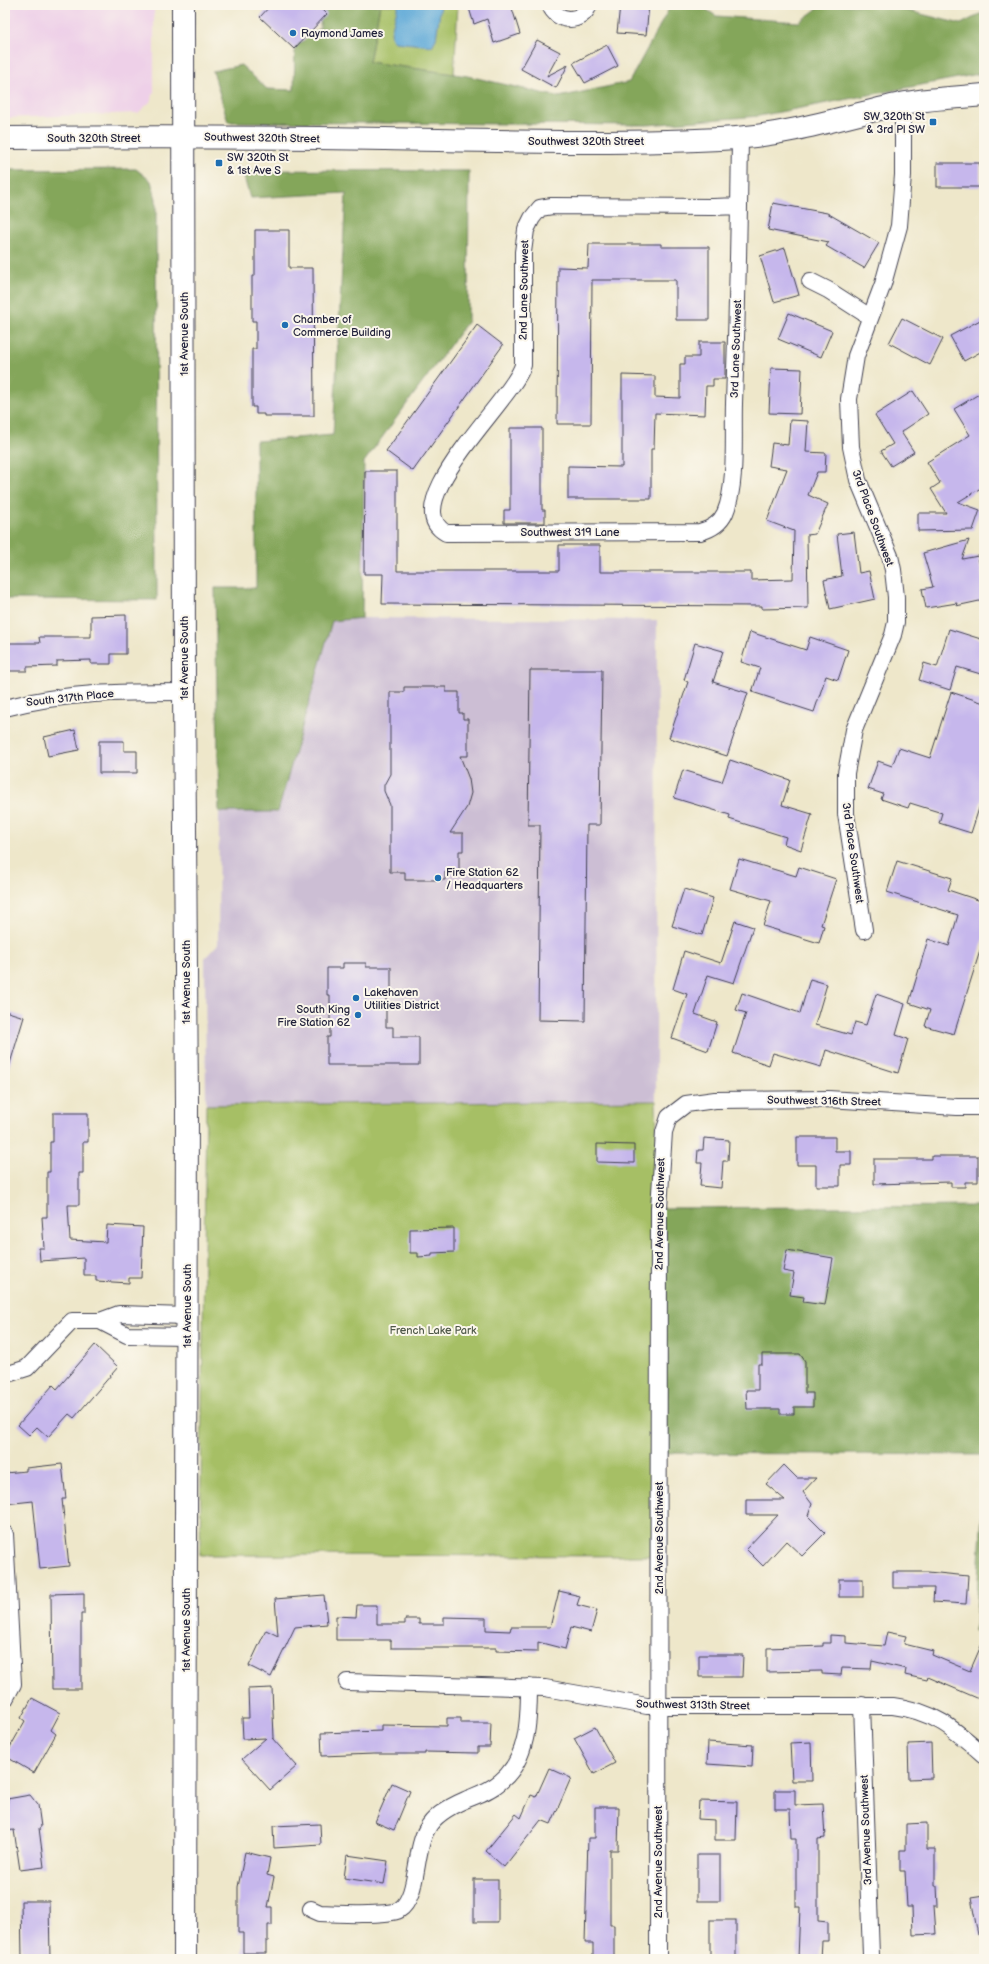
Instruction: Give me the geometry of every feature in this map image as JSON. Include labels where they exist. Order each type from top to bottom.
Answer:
[{"type":"main road","name":"1st Avenue South","points":[[183,5],[187,1326],[185,1959]]},
{"type":"main road","name":"Southwest 320th Street","points":[[184,137],[556,142],[740,138],[850,118],[903,104],[984,95]]},
{"type":"main road","name":"South 320th Street","points":[[5,138],[184,137]]},
{"type":"street","points":[[550,5],[556,15],[570,20],[583,15],[589,5]]},
{"type":"street","name":"3rd Place Southwest","points":[[864,930],[846,814],[846,773],[854,730],[893,635],[896,622],[896,597],[890,556],[861,489],[851,447],[849,399],[851,378],[856,356],[883,284],[899,226],[904,175],[903,104]]},
{"type":"street","name":"3rd Lane Southwest","points":[[685,532],[700,532],[714,526],[724,514],[730,494],[734,427],[740,138]]},
{"type":"street","name":"2nd Lane Southwest","points":[[455,533],[446,533],[439,530],[435,524],[433,516],[434,498],[442,482],[481,424],[509,392],[521,372],[523,354],[523,252],[526,230],[532,218],[540,208],[552,206],[739,206]]},
{"type":"street","points":[[810,281],[828,290],[870,318]]},
{"type":"street","name":"Southwest 319 Lane","points":[[455,533],[685,532]]},
{"type":"street","name":"South 317th Place","points":[[5,708],[33,700],[100,692],[184,692]]},
{"type":"street","name":"Southwest 316th Street","points":[[669,1117],[686,1104],[724,1100],[828,1099],[957,1107],[984,1107]]},
{"type":"street","name":"2nd Avenue Southwest","points":[[658,1959],[659,1208],[662,1142],[669,1117]]},
{"type":"street","points":[[5,1375],[27,1368],[72,1321],[100,1321],[127,1335],[187,1326]]},
{"type":"street","points":[[5,1534],[13,1684],[5,1699]]},
{"type":"street","name":"Southwest 313th Street","points":[[347,1682],[529,1687],[575,1692],[635,1705],[893,1706],[922,1711],[953,1728],[982,1753]]},
{"type":"street","points":[[311,1909],[317,1912],[325,1913],[384,1913],[397,1911],[405,1904],[410,1894],[421,1844],[429,1825],[454,1806],[496,1785],[514,1766],[520,1754],[527,1731],[529,1687]]},
{"type":"street","name":"3rd Avenue Southwest","points":[[862,1705],[871,1956]]},
{"type":"shaded area","points":[[5,5],[154,5],[154,92],[150,102],[138,113],[5,118]]},
{"type":"shaded area","name":"Fire Station 62 / Headquarters","points":[[362,618],[657,620],[656,1101],[206,1105],[205,958],[218,944],[219,812],[278,812],[332,621]]},
{"type":"green space","points":[[321,5],[380,5],[369,62],[468,76],[559,97],[629,82],[671,5],[700,5],[716,16],[799,22],[822,5],[885,5],[961,24],[984,12],[984,73],[759,116],[647,125],[228,122],[213,71],[241,65],[267,89],[294,90],[295,47],[320,28]]},
{"type":"green space","points":[[380,5],[458,5],[454,74],[369,62]]},
{"type":"green space","points":[[136,169],[151,181],[156,199],[157,600],[5,599],[5,170]]},
{"type":"green space","points":[[242,170],[469,171],[468,321],[364,462],[362,618],[332,621],[278,812],[219,812],[215,588],[256,588],[256,441],[333,435],[346,193],[250,198]]},
{"type":"green space","name":"French Lake Park","points":[[656,1101],[659,1208],[659,1556],[200,1555],[206,1105]]},
{"type":"green space","points":[[984,1206],[984,1455],[659,1453],[659,1208]]},
{"type":"green space","points":[[984,1478],[984,1631],[975,1631]]},
{"type":"water","points":[[398,5],[441,5],[436,39],[432,46],[395,42],[392,39],[391,32]]},
{"type":"building","name":"Raymond James","points":[[271,5],[318,5],[327,14],[294,49],[260,17]]},
{"type":"building","points":[[468,5],[511,5],[520,34],[494,43],[487,19],[474,24]]},
{"type":"building","points":[[620,5],[649,5],[646,35],[617,33]]},
{"type":"building","points":[[537,40],[560,52],[547,76],[568,65],[556,88],[521,69]]},
{"type":"building","points":[[607,45],[618,66],[585,83],[573,63]]},
{"type":"building","points":[[937,163],[980,163],[980,187],[937,187]]},
{"type":"building","points":[[773,203],[827,213],[879,243],[864,268],[826,246],[829,242],[768,230]]},
{"type":"building","name":"Chamber of Commerce Building","points":[[255,230],[289,230],[289,268],[313,268],[314,416],[264,416],[264,414],[256,414],[256,407],[252,407],[252,349],[256,349],[256,321],[252,321],[252,276],[255,276]]},
{"type":"building","points":[[589,244],[661,244],[661,247],[709,247],[709,320],[676,320],[676,280],[592,280],[591,424],[557,424],[558,267],[588,268]]},
{"type":"building","points":[[785,248],[799,295],[774,302],[760,256]]},
{"type":"building","points":[[789,313],[832,331],[821,357],[778,339]]},
{"type":"building","points":[[902,318],[943,339],[930,365],[889,343]]},
{"type":"building","points":[[984,318],[984,350],[964,361],[950,336]]},
{"type":"building","points":[[477,325],[503,345],[413,471],[386,451]]},
{"type":"building","points":[[699,342],[725,342],[725,379],[713,379],[713,386],[706,386],[705,415],[655,413],[654,449],[651,449],[651,499],[568,499],[568,466],[622,467],[622,375],[655,376],[655,397],[680,398],[680,364],[685,364],[685,357],[699,357]]},
{"type":"building","points":[[771,368],[802,369],[800,414],[769,413]]},
{"type":"building","points":[[913,391],[928,414],[901,432],[914,452],[891,466],[881,451],[893,444],[875,415]]},
{"type":"building","points":[[979,394],[984,402],[984,486],[958,502],[980,510],[973,530],[918,531],[918,513],[946,513],[931,489],[940,483],[927,462],[970,435],[954,409]]},
{"type":"building","points":[[790,420],[808,421],[806,452],[826,453],[825,472],[817,472],[808,495],[828,504],[815,534],[807,535],[808,608],[762,609],[762,606],[382,604],[383,574],[364,574],[365,471],[397,471],[397,571],[559,571],[559,545],[600,545],[600,572],[751,572],[751,580],[793,579],[794,531],[767,521],[787,469],[769,466],[772,443],[788,445]]},
{"type":"building","points":[[510,428],[542,428],[542,510],[545,510],[545,523],[504,523],[504,510],[510,510]]},
{"type":"building","points":[[854,532],[859,573],[869,571],[875,599],[830,609],[824,580],[842,576],[837,534]]},
{"type":"building","points":[[969,540],[962,559],[978,556],[984,586],[984,600],[956,606],[957,603],[926,608],[922,589],[933,587],[923,553]]},
{"type":"building","points":[[126,615],[126,654],[111,654],[111,664],[91,664],[91,660],[57,661],[57,666],[27,667],[27,671],[5,671],[5,643],[40,643],[39,637],[91,637],[91,616]]},
{"type":"building","points":[[949,629],[984,640],[984,675],[957,667],[950,690],[919,680],[924,663],[937,667]]},
{"type":"building","points":[[750,632],[806,650],[810,637],[848,650],[838,680],[826,676],[814,712],[752,692],[760,668],[741,662]]},
{"type":"building","points":[[695,643],[723,651],[713,682],[748,693],[727,756],[669,738],[688,682],[684,680]]},
{"type":"building","points":[[530,670],[602,670],[600,825],[587,825],[585,1021],[538,1020],[540,825],[528,825]]},
{"type":"building","points":[[404,687],[446,687],[446,692],[459,692],[459,713],[463,713],[463,719],[468,719],[468,756],[460,756],[469,779],[471,793],[467,807],[450,833],[463,833],[463,851],[459,851],[459,872],[445,872],[445,880],[405,880],[405,872],[390,872],[390,805],[384,791],[384,785],[390,774],[390,692],[404,692]]},
{"type":"building","points":[[951,692],[984,703],[984,793],[971,833],[939,823],[942,813],[910,803],[908,808],[881,799],[883,794],[868,789],[878,761],[892,766],[899,748],[930,758]]},
{"type":"building","points":[[75,730],[79,750],[48,756],[44,737]]},
{"type":"building","points":[[99,741],[124,741],[124,751],[137,751],[137,773],[99,773]]},
{"type":"building","points":[[730,760],[790,780],[782,805],[812,814],[801,850],[784,844],[786,837],[729,819],[730,815],[674,798],[683,770],[722,782]]},
{"type":"building","points":[[739,859],[796,876],[799,867],[836,879],[821,925],[824,926],[819,943],[763,926],[771,901],[730,889]]},
{"type":"building","points":[[897,861],[952,878],[948,890],[984,902],[984,938],[954,1034],[925,1026],[930,1010],[909,1003],[928,939],[949,946],[958,915],[887,892]]},
{"type":"building","points":[[684,889],[713,898],[702,935],[672,926]]},
{"type":"building","points":[[735,921],[753,927],[734,983],[708,975],[695,1014],[717,1022],[708,1051],[672,1038],[687,994],[673,989],[684,951],[721,963]]},
{"type":"building","name":"South King Fire Station 62","points":[[343,963],[366,963],[366,967],[391,967],[391,996],[386,996],[386,1027],[393,1027],[393,1037],[419,1037],[419,1065],[327,1065],[327,1037],[330,1037],[330,995],[327,995],[327,968],[343,968]]},
{"type":"building","points":[[810,979],[827,984],[815,1025],[851,1035],[855,1022],[866,1025],[876,994],[905,1004],[896,1035],[908,1039],[898,1073],[826,1050],[821,1067],[773,1053],[769,1065],[733,1053],[746,1013],[736,1010],[742,993],[800,1013]]},
{"type":"building","points":[[5,1011],[24,1017],[8,1070],[5,1069]]},
{"type":"building","points":[[53,1113],[88,1113],[88,1142],[83,1142],[83,1173],[79,1173],[79,1205],[68,1205],[70,1240],[106,1242],[107,1225],[143,1227],[141,1278],[129,1278],[129,1283],[96,1281],[96,1276],[84,1276],[84,1258],[40,1261],[39,1248],[44,1248],[42,1217],[47,1217],[47,1172],[50,1172],[50,1142],[53,1142]]},
{"type":"building","points":[[797,1137],[835,1137],[835,1151],[851,1151],[851,1165],[840,1165],[840,1186],[816,1186],[816,1165],[797,1165]]},
{"type":"building","points":[[704,1138],[729,1140],[728,1161],[723,1161],[721,1188],[700,1186],[702,1163],[697,1163],[698,1150],[703,1150]]},
{"type":"building","points":[[597,1144],[634,1145],[634,1163],[597,1162]]},
{"type":"building","points":[[932,1156],[978,1156],[978,1182],[965,1182],[965,1187],[951,1187],[951,1182],[874,1184],[874,1159],[932,1159]]},
{"type":"building","points":[[454,1228],[454,1252],[432,1253],[432,1256],[418,1257],[418,1253],[410,1253],[410,1229]]},
{"type":"building","points":[[787,1250],[833,1258],[825,1305],[803,1302],[804,1297],[790,1295],[794,1273],[783,1271]]},
{"type":"building","points":[[95,1345],[118,1367],[74,1418],[69,1414],[48,1437],[37,1427],[29,1435],[18,1425],[53,1385],[57,1389]]},
{"type":"building","points":[[762,1354],[800,1354],[805,1361],[805,1393],[813,1393],[813,1407],[794,1407],[794,1414],[780,1414],[780,1409],[747,1409],[746,1390],[758,1390],[758,1364],[762,1364]]},
{"type":"building","points":[[62,1464],[66,1499],[62,1499],[69,1566],[40,1569],[33,1501],[5,1504],[5,1473],[26,1471],[26,1468]]},
{"type":"building","points":[[784,1465],[797,1478],[816,1478],[803,1492],[812,1504],[808,1516],[825,1533],[802,1556],[786,1541],[763,1566],[746,1549],[778,1515],[746,1515],[746,1500],[785,1500],[766,1484]]},
{"type":"building","points":[[893,1572],[928,1572],[968,1576],[966,1604],[933,1602],[934,1588],[893,1588]]},
{"type":"building","points":[[839,1579],[863,1579],[863,1597],[839,1597]]},
{"type":"building","points":[[559,1591],[580,1596],[577,1605],[597,1610],[591,1632],[571,1627],[565,1649],[538,1642],[538,1652],[496,1651],[496,1648],[391,1648],[391,1640],[336,1640],[336,1616],[356,1617],[357,1605],[377,1605],[377,1624],[405,1624],[405,1619],[419,1619],[419,1624],[444,1624],[444,1617],[486,1618],[486,1630],[510,1631],[511,1627],[550,1627]]},
{"type":"building","points":[[84,1593],[84,1614],[81,1614],[81,1689],[52,1689],[51,1594]]},
{"type":"building","points":[[324,1595],[327,1624],[295,1627],[271,1677],[249,1666],[266,1630],[278,1636],[275,1599]]},
{"type":"building","points":[[887,1632],[906,1636],[904,1644],[933,1651],[932,1655],[970,1671],[984,1639],[984,1701],[928,1677],[927,1680],[905,1675],[906,1669],[872,1661],[871,1669],[842,1668],[841,1675],[822,1674],[822,1671],[767,1672],[767,1648],[823,1646],[823,1643],[830,1643],[830,1635],[846,1636],[846,1643],[884,1646]]},
{"type":"building","points":[[699,1655],[743,1655],[742,1677],[699,1677]]},
{"type":"building","points":[[272,1688],[274,1738],[272,1738],[297,1766],[270,1790],[242,1759],[266,1738],[243,1739],[242,1718],[249,1718],[248,1689]]},
{"type":"building","points":[[32,1698],[60,1713],[51,1730],[56,1734],[34,1773],[5,1756],[25,1721],[21,1718]]},
{"type":"building","points":[[447,1718],[461,1718],[461,1723],[491,1723],[490,1747],[478,1747],[478,1753],[425,1752],[425,1754],[322,1756],[321,1733],[381,1731],[381,1725],[447,1726]]},
{"type":"building","points":[[595,1727],[615,1763],[594,1774],[574,1738]]},
{"type":"building","points":[[708,1742],[753,1745],[752,1767],[707,1764]]},
{"type":"building","points":[[811,1742],[812,1781],[792,1781],[790,1743]]},
{"type":"building","points":[[931,1743],[932,1778],[909,1779],[908,1744]]},
{"type":"building","points":[[549,1768],[571,1778],[551,1824],[541,1820],[504,1867],[486,1851],[516,1814],[521,1818],[531,1795],[536,1797]]},
{"type":"building","points":[[392,1783],[410,1791],[394,1830],[375,1822]]},
{"type":"building","points":[[775,1790],[795,1790],[795,1805],[823,1804],[825,1838],[818,1839],[818,1921],[828,1922],[828,1941],[822,1941],[821,1959],[798,1959],[800,1907],[796,1907],[796,1839],[791,1839],[790,1809],[775,1809]]},
{"type":"building","points":[[30,1795],[38,1805],[41,1827],[39,1828],[44,1867],[20,1870],[14,1830],[5,1831],[5,1803],[8,1802],[7,1799]]},
{"type":"building","points":[[699,1801],[737,1802],[736,1840],[715,1840],[715,1820],[698,1819]]},
{"type":"building","points":[[595,1807],[619,1807],[618,1850],[610,1850],[610,1925],[614,1925],[614,1959],[593,1959],[593,1943],[585,1943],[588,1838],[595,1838]]},
{"type":"building","points":[[927,1823],[927,1849],[935,1849],[935,1886],[937,1886],[938,1906],[934,1906],[936,1934],[913,1935],[912,1907],[907,1907],[905,1871],[900,1871],[900,1850],[906,1850],[906,1824]]},
{"type":"building","points":[[320,1824],[321,1845],[274,1848],[273,1826]]},
{"type":"building","points":[[245,1852],[270,1858],[267,1875],[274,1877],[268,1907],[272,1907],[272,1925],[268,1925],[266,1953],[243,1953],[243,1933],[238,1933],[238,1887]]},
{"type":"building","points":[[347,1855],[388,1861],[384,1884],[344,1878]]},
{"type":"building","points":[[697,1855],[720,1855],[720,1901],[697,1901]]},
{"type":"building","points":[[474,1879],[498,1879],[498,1922],[474,1922]]},
{"type":"building","points":[[984,1896],[984,1934],[978,1935],[971,1898]]},
{"type":"building","points":[[21,1901],[49,1901],[50,1959],[22,1959]]},
{"type":"building","points":[[710,1920],[736,1920],[736,1957],[710,1957]]},
{"type":"place","name":"Raymond James","points":[[293,33]]},
{"type":"place","name":"SW 320th St & 3rd Pl SW","points":[[933,122]]},
{"type":"place","name":"SW 320th St & 1st Ave S","points":[[219,163]]},
{"type":"place","name":"Chamber of Commerce Building","points":[[285,325]]},
{"type":"place","name":"Fire Station 62 / Headquarters","points":[[438,878]]},
{"type":"place","name":"Lakehaven Utilities District","points":[[356,998]]},
{"type":"place","name":"South King Fire Station 62","points":[[358,1015]]}]
